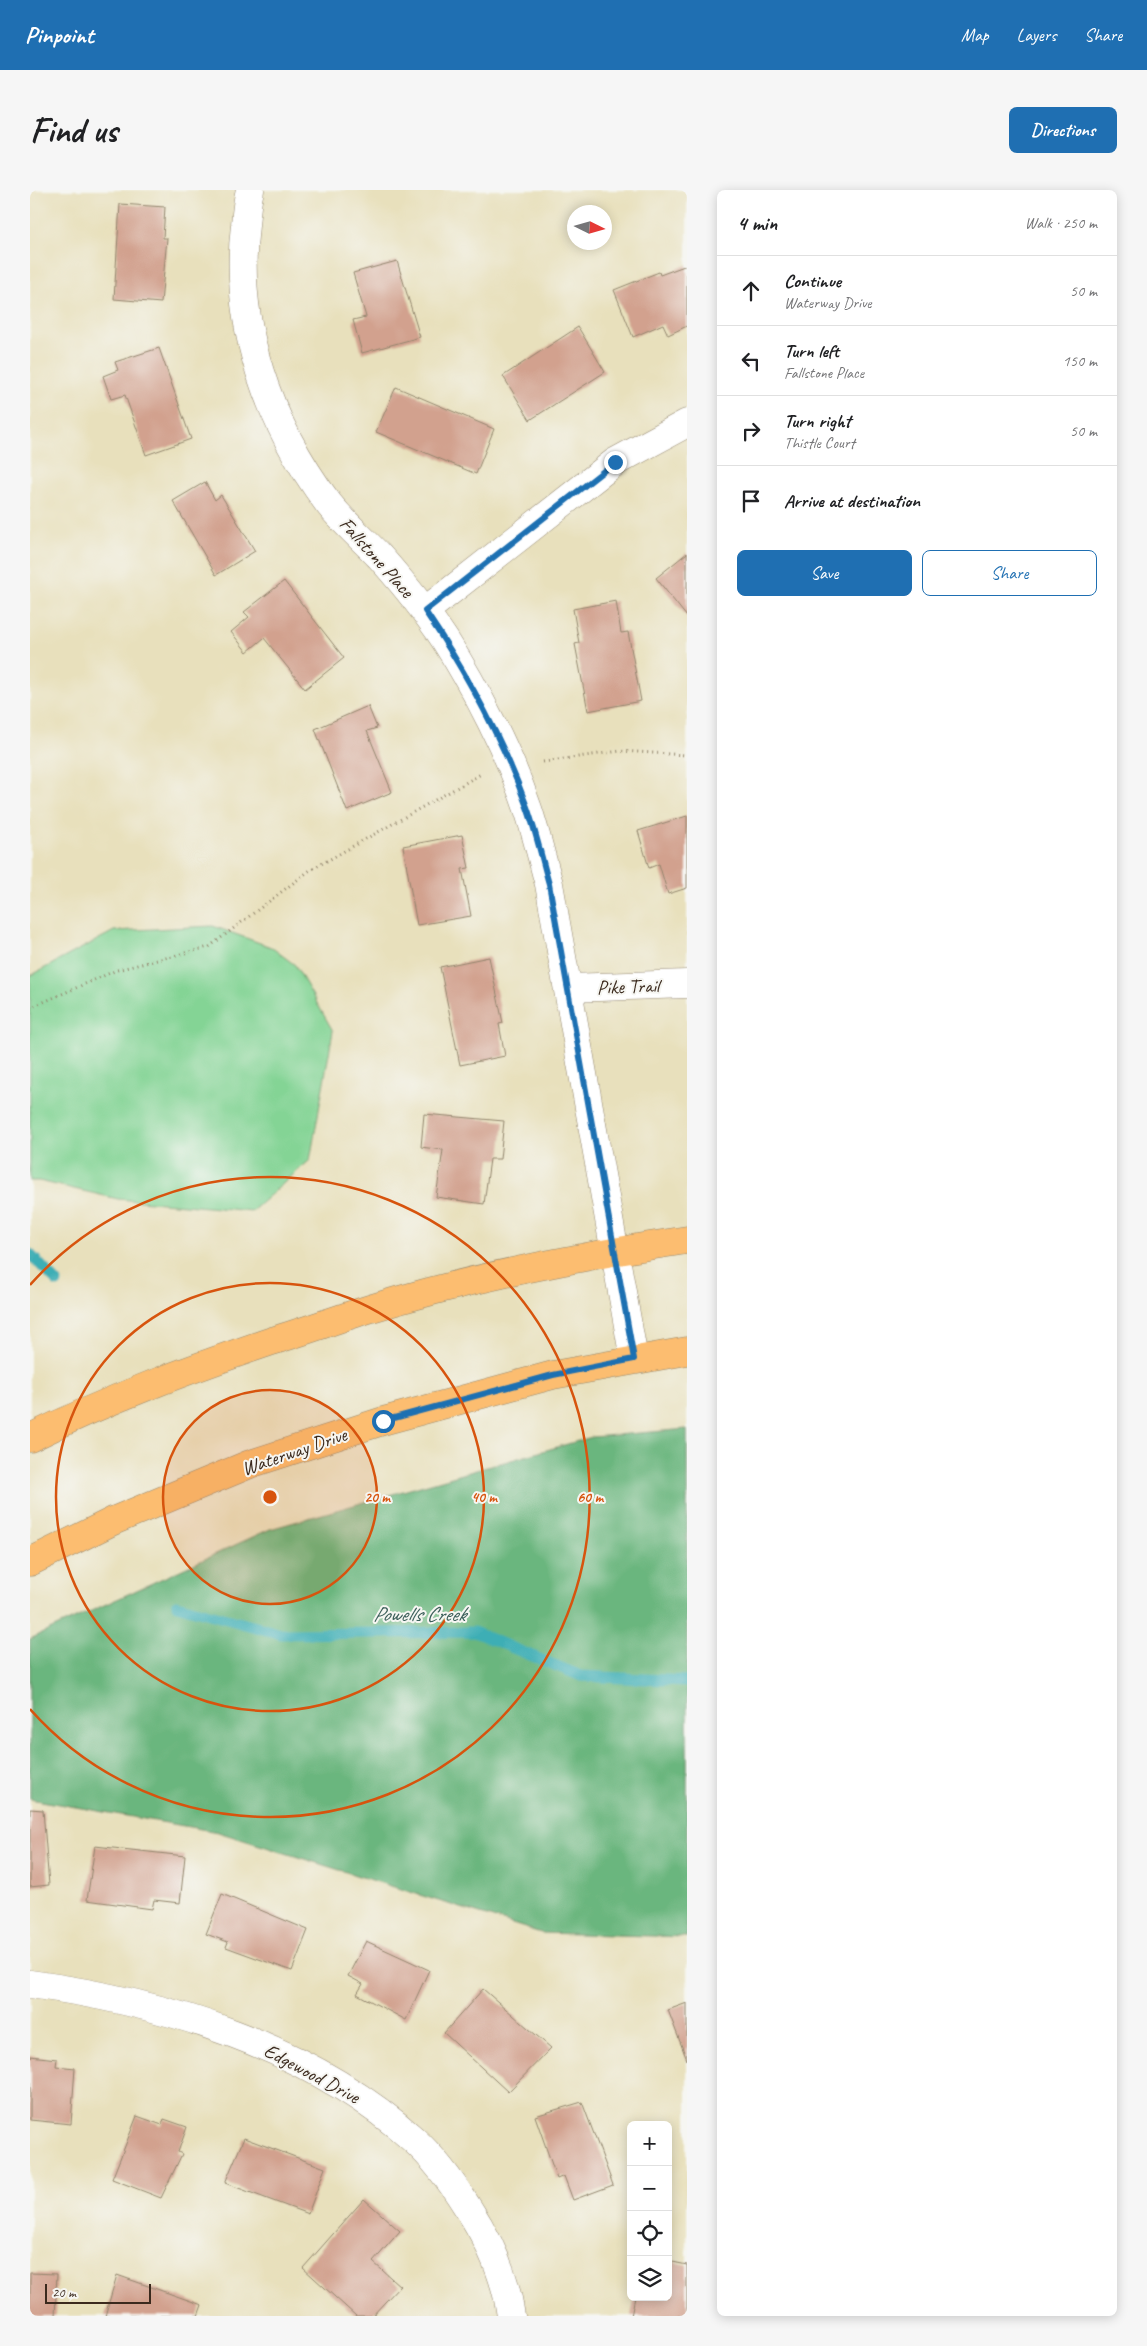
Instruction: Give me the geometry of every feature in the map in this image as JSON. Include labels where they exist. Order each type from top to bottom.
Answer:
[{"type":"main road","points":[[30,1438],[58,1424],[209,1362],[370,1309],[506,1273],[615,1251],[687,1240]]},
{"type":"main road","name":"Waterway Drive","points":[[30,1562],[113,1521],[250,1464],[383,1421],[553,1375],[687,1351]]},
{"type":"street","name":"Fallstone Place","points":[[250,190],[242,250],[243,293],[253,350],[270,405],[296,457],[330,504],[380,557],[425,611],[446,642],[497,735],[527,808],[549,884],[634,1359]]},
{"type":"street","points":[[425,611],[615,462],[687,424]]},
{"type":"street","name":"Pike Trail","points":[[569,988],[687,984]]},
{"type":"street","name":"Edgewood Drive","points":[[30,1984],[82,1991],[165,2010],[246,2038],[333,2080],[372,2104],[416,2141],[453,2184],[484,2232],[499,2270],[511,2316]]},
{"type":"path","points":[[30,1008],[117,970],[209,947],[309,872],[480,774],[510,766],[620,751],[687,755]]},
{"type":"green space","points":[[213,926],[271,947],[295,965],[333,1031],[310,1160],[252,1211],[118,1199],[39,1181],[30,1181],[30,976],[114,931]]},
{"type":"green space","points":[[687,1429],[687,1937],[541,1933],[218,1832],[30,1799],[30,1639],[270,1529],[592,1437]]},
{"type":"building","points":[[120,204],[165,207],[163,238],[167,238],[161,303],[114,299]]},
{"type":"building","points":[[397,261],[420,337],[362,353],[353,320],[366,317],[353,273]]},
{"type":"building","points":[[687,265],[687,326],[668,335],[663,324],[633,337],[614,290],[659,272],[660,275]]},
{"type":"building","points":[[578,327],[605,372],[530,420],[503,376]]},
{"type":"building","points":[[159,348],[191,439],[146,455],[125,395],[111,399],[103,376],[118,370],[115,362]]},
{"type":"building","points":[[396,387],[494,429],[476,474],[376,432]]},
{"type":"building","points":[[205,482],[215,500],[221,495],[255,551],[216,575],[173,501]]},
{"type":"building","points":[[687,553],[687,617],[656,578]]},
{"type":"building","points":[[284,581],[344,658],[305,689],[264,638],[247,652],[231,632],[249,617],[244,612]]},
{"type":"building","points":[[616,601],[621,633],[628,632],[641,701],[588,711],[575,644],[579,643],[573,609]]},
{"type":"building","points":[[368,706],[377,728],[367,731],[392,792],[347,811],[315,729]]},
{"type":"building","points":[[687,816],[687,888],[668,894],[659,864],[649,868],[638,831]]},
{"type":"building","points":[[462,835],[469,868],[462,869],[471,916],[417,925],[403,846]]},
{"type":"building","points":[[489,957],[503,1023],[499,1024],[505,1056],[460,1065],[440,967]]},
{"type":"building","points":[[424,1114],[504,1121],[500,1159],[490,1159],[484,1204],[436,1197],[443,1150],[421,1147]]},
{"type":"building","points":[[30,1809],[43,1810],[49,1885],[30,1887]]},
{"type":"building","points":[[95,1846],[185,1856],[180,1903],[154,1900],[152,1909],[87,1900]]},
{"type":"building","points":[[222,1894],[308,1930],[292,1971],[226,1947],[228,1942],[206,1934]]},
{"type":"building","points":[[366,1941],[429,1970],[406,2020],[357,1994],[363,1984],[348,1976]]},
{"type":"building","points":[[483,1989],[551,2048],[508,2092],[444,2033]]},
{"type":"building","points":[[687,2003],[687,2060],[668,2010]]},
{"type":"building","points":[[30,2056],[57,2059],[56,2066],[75,2068],[71,2124],[30,2120]]},
{"type":"building","points":[[582,2102],[613,2185],[573,2200],[564,2176],[557,2179],[535,2116]]},
{"type":"building","points":[[137,2116],[162,2125],[164,2119],[187,2127],[178,2152],[182,2154],[161,2198],[112,2179]]},
{"type":"building","points":[[244,2138],[325,2168],[308,2214],[225,2183]]},
{"type":"building","points":[[364,2199],[400,2231],[373,2262],[400,2286],[372,2316],[356,2316],[303,2268]]},
{"type":"building","points":[[672,2262],[687,2265],[687,2316],[631,2316],[634,2301],[672,2301]]},
{"type":"building","points":[[30,2273],[57,2274],[55,2316],[30,2316]]},
{"type":"building","points":[[117,2275],[202,2305],[198,2316],[105,2316]]},
{"type":"waterway","name":"Powells Creek","points":[[30,1254],[57,1282]]},
{"type":"waterway","name":"Powells Creek","points":[[177,1605],[281,1634],[474,1632],[581,1676],[687,1681]]},
{"type":"route","points":[[383,1421],[553,1375],[634,1359],[549,884],[527,808],[497,735],[446,642],[425,611],[615,462]]}]
